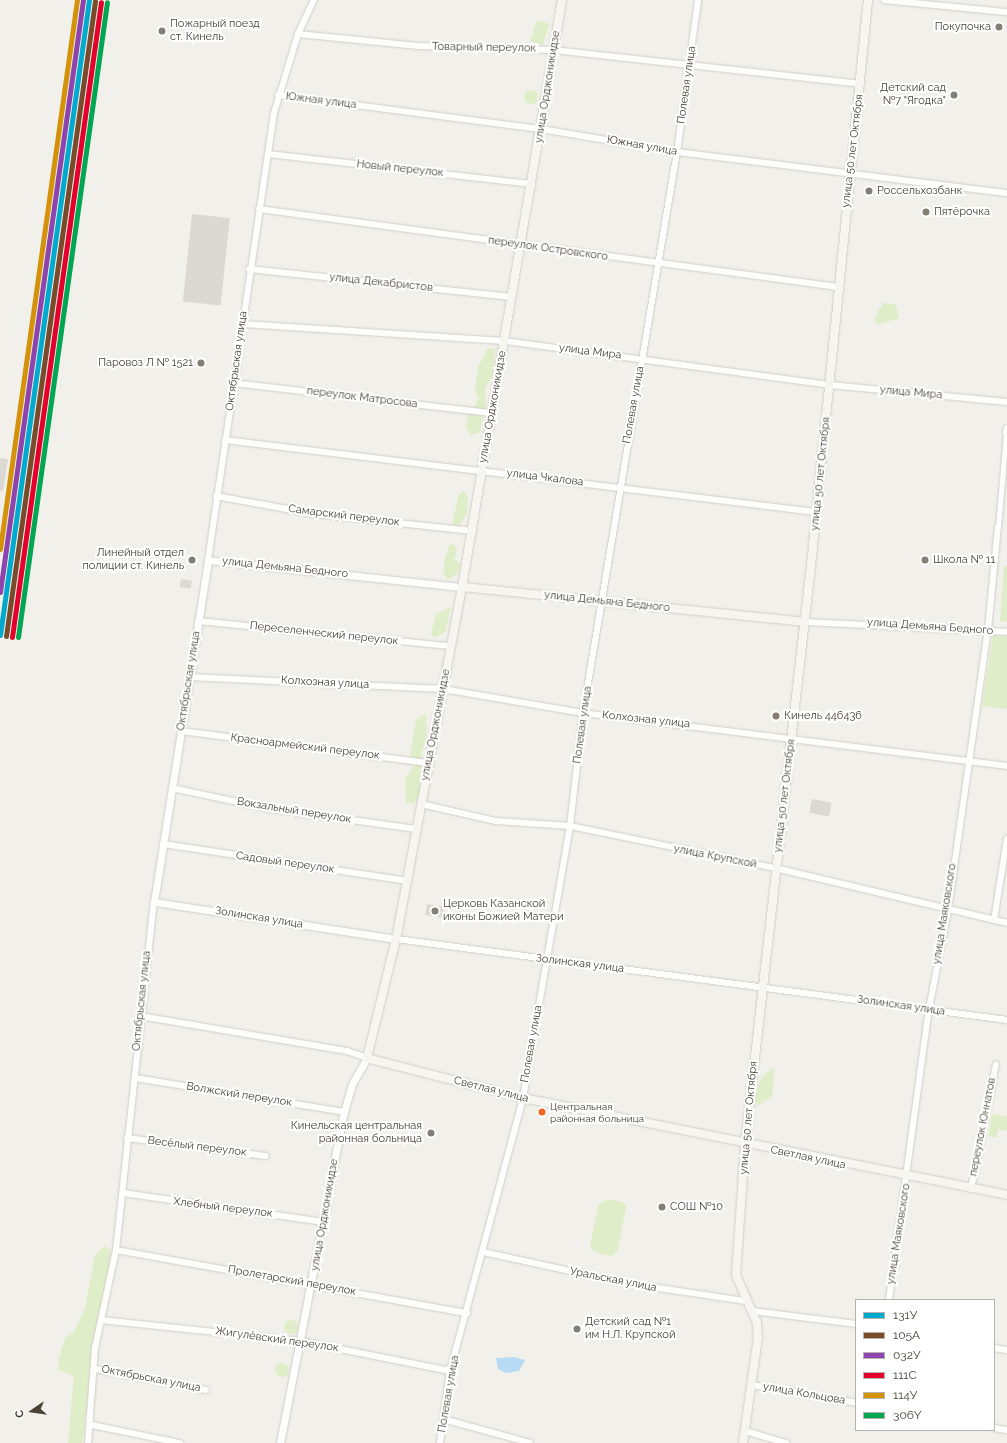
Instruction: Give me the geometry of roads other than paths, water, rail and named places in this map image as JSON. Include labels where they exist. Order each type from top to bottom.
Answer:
[{"type":"main road","name":"улица Орджоникидзе","points":[[367,1058],[396,939],[408,881],[428,763],[473,531],[491,413],[532,184],[562,0]]},
{"type":"main road","name":"улица 50 лет Октября","points":[[743,1443],[758,1338],[752,1311],[745,1301],[736,1264],[745,1145],[761,987],[792,737],[830,385],[838,287],[861,84],[868,0]]},
{"type":"main road","name":"улица Демьяна Бедного","points":[[462,587],[804,622]]},
{"type":"main road","name":"Светлая улица","points":[[367,1058],[523,1098],[745,1145],[908,1178],[1007,1196]]},
{"type":"street","name":"Октябрьская улица","points":[[88,1443],[92,1425],[101,1320],[116,1250],[123,1193],[127,1138],[154,902],[208,560],[216,496],[243,324],[249,269],[278,95],[298,34],[314,0]]},
{"type":"street","name":"Полевая улица","points":[[440,1443],[450,1371],[467,1313],[473,1278],[483,1252],[523,1098],[570,826],[583,713],[602,602],[619,487],[659,265],[691,65],[698,0]]},
{"type":"street","points":[[884,0],[1007,12]]},
{"type":"street","name":"Товарный переулок","points":[[298,34],[418,46],[554,50],[861,84]]},
{"type":"street","name":"Южная улица","points":[[278,95],[541,129],[677,152],[1007,193]]},
{"type":"street","name":"Новый переулок","points":[[268,154],[532,184]]},
{"type":"street","name":"переулок Островского","points":[[259,209],[521,244],[659,265],[838,287]]},
{"type":"street","name":"улица Декабристов","points":[[249,269],[512,298]]},
{"type":"street","name":"улица Мира","points":[[243,324],[505,341],[830,385],[1007,402]]},
{"type":"street","name":"переулок Матросова","points":[[234,383],[491,413]]},
{"type":"street","points":[[998,527],[1007,428]]},
{"type":"street","name":"улица Чкалова","points":[[226,440],[816,512]]},
{"type":"street","name":"Самарский переулок","points":[[216,496],[314,514],[473,531]]},
{"type":"street","name":"улица Маяковского","points":[[889,1299],[908,1178],[929,1009],[948,910],[967,760],[988,630],[998,527]]},
{"type":"street","name":"улица Демьяна Бедного","points":[[208,560],[462,587]]},
{"type":"street","name":"Переселенческий переулок","points":[[198,621],[450,646]]},
{"type":"street","name":"улица Демьяна Бедного","points":[[804,622],[1007,632]]},
{"type":"street","name":"Колхозная улица","points":[[189,677],[443,689],[583,713],[792,737],[1007,766]]},
{"type":"street","name":"Красноармейский переулок","points":[[181,731],[428,763]]},
{"type":"street","name":"Вокзальный переулок","points":[[172,788],[265,808],[417,829]]},
{"type":"street","name":"улица Крупской","points":[[421,804],[496,821],[570,826],[776,868],[1007,923]]},
{"type":"street","points":[[994,920],[1007,839]]},
{"type":"street","name":"Садовый переулок","points":[[163,844],[408,881]]},
{"type":"street","name":"Золинская улица","points":[[154,902],[396,939],[1007,1020]]},
{"type":"street","name":"Светлая улица","points":[[140,1016],[347,1051],[367,1058]]},
{"type":"street","name":"улица Орджоникидзе","points":[[280,1443],[324,1222],[344,1112],[352,1084],[367,1058]]},
{"type":"street","name":"переулок Юннатов","points":[[971,1189],[996,1064]]},
{"type":"street","name":"Волжский переулок","points":[[135,1078],[344,1112]]},
{"type":"street","name":"Весёлый переулок","points":[[127,1138],[266,1156]]},
{"type":"street","name":"Хлебный переулок","points":[[123,1193],[324,1222]]},
{"type":"street","name":"Пролетарский переулок","points":[[116,1250],[467,1313]]},
{"type":"street","name":"Уральская улица","points":[[483,1252],[624,1283],[745,1301]]},
{"type":"street","points":[[752,1311],[855,1324]]},
{"type":"street","name":"Жигулёвский переулок","points":[[101,1320],[300,1341],[450,1371]]},
{"type":"street","points":[[995,1348],[1007,1350]]},
{"type":"street","name":"Октябрьская улица","points":[[96,1368],[206,1390]]},
{"type":"street","name":"улица Кольцова","points":[[752,1385],[855,1403]]},
{"type":"street","points":[[443,1419],[530,1443]]},
{"type":"street","points":[[92,1425],[180,1443]]},
{"type":"street","points":[[995,1428],[1007,1430]]},
{"type":"street","points":[[745,1431],[786,1443]]},
{"type":"water","points":[[514,1357],[525,1360],[519,1371],[506,1373],[498,1369],[496,1358]]},
{"type":"place","name":"Покупочка","points":[[999,27]]},
{"type":"place","name":"Пожарный поезд ст. Кинель","points":[[162,31]]},
{"type":"place","name":"Детский сад №7 \"Ягодка\"","points":[[954,95]]},
{"type":"place","name":"Россельхозбанк","points":[[869,191]]},
{"type":"place","name":"Пятёрочка","points":[[926,212]]},
{"type":"place","name":"Паровоз Л № 1521","points":[[201,363]]},
{"type":"place","name":"Линейный отдел полиции ст. Кинель","points":[[192,560]]},
{"type":"place","name":"Школа № 11","points":[[925,560]]},
{"type":"place","name":"Кинель 446436","points":[[776,716]]},
{"type":"place","name":"Церковь Казанской иконы Божией Матери","points":[[435,911]]},
{"type":"place","name":"Центральная районная больница","points":[[542,1112]]},
{"type":"place","name":"Кинельская центральная районная больница","points":[[431,1133]]},
{"type":"place","name":"СОШ №10","points":[[662,1207]]},
{"type":"place","name":"Детский сад №1 им Н.Л. Крупской","points":[[577,1329]]}]
